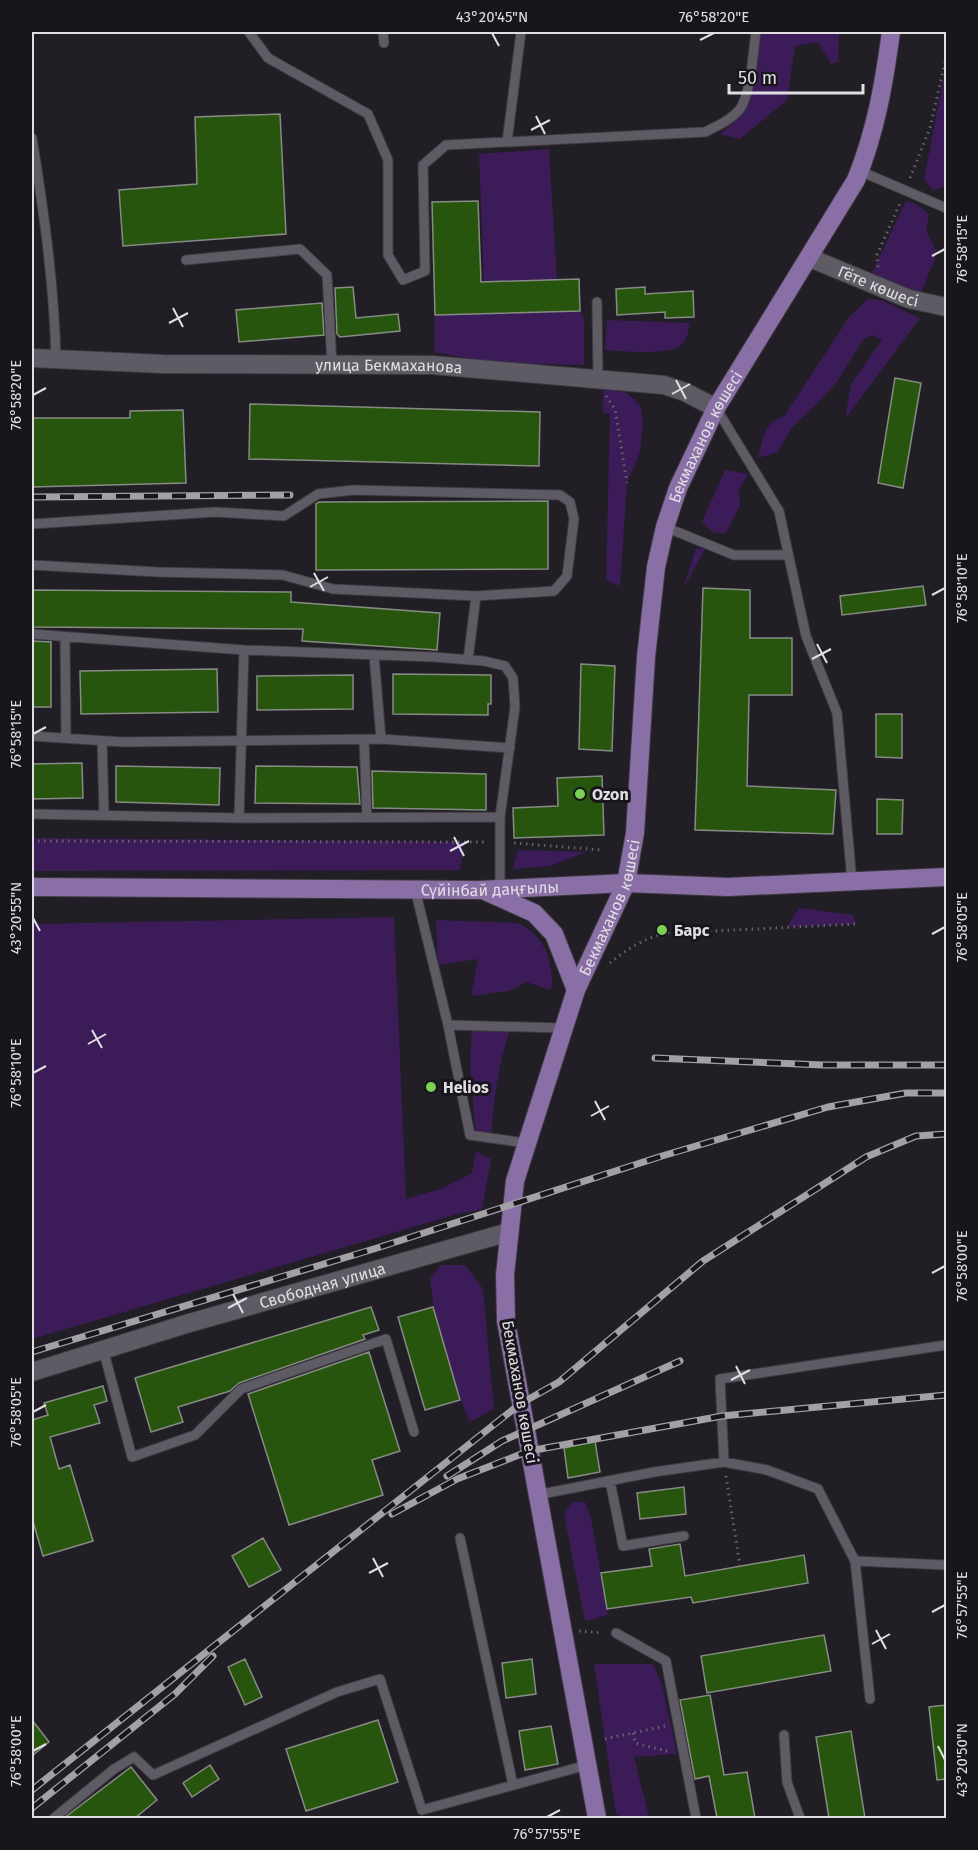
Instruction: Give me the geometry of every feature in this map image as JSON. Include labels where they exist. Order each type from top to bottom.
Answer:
[{"type":"main road","name":"Бекмаханов көшесі","points":[[597,1818],[506,1321],[506,1275],[515,1181],[525,1143],[576,990],[626,883],[635,833],[647,646],[656,567],[665,526],[678,488],[716,408],[842,206],[860,171],[872,139],[884,87],[891,32]]},
{"type":"main road","name":"Сүйінбай даңғылы","points":[[32,887],[480,890],[626,883],[728,886],[946,877]]},
{"type":"main road","points":[[480,890],[534,913],[554,934],[576,990]]},
{"type":"street","name":"Гёте көшесі","points":[[810,258],[909,299],[946,307]]},
{"type":"street","name":"улица Бекмаханова","points":[[32,358],[163,364],[432,365],[663,385],[686,392],[716,408]]},
{"type":"street","name":"Свободная улица","points":[[32,1372],[103,1349],[509,1232]]},
{"type":"lane","points":[[249,32],[268,58],[368,114],[387,160],[388,255],[403,280],[425,271],[423,165],[446,145],[705,132],[722,124],[740,108],[746,92],[756,32]]},
{"type":"lane","points":[[383,32],[384,43]]},
{"type":"lane","points":[[507,142],[521,32]]},
{"type":"lane","points":[[32,138],[44,208],[54,299],[56,359]]},
{"type":"lane","points":[[860,171],[946,208]]},
{"type":"lane","points":[[186,260],[300,249],[327,275],[332,364]]},
{"type":"lane","points":[[597,302],[598,378]]},
{"type":"lane","points":[[716,408],[779,511],[806,636],[837,713],[852,882]]},
{"type":"lane","points":[[32,524],[215,512],[284,516],[318,494],[353,490],[560,495],[570,502],[574,519],[567,576],[554,591],[476,596],[333,589],[283,575],[32,564]]},
{"type":"lane","points":[[665,526],[734,555],[787,555]]},
{"type":"lane","points":[[468,660],[476,596]]},
{"type":"lane","points":[[32,634],[244,650],[468,660],[505,666],[513,678],[515,707],[500,817],[500,889]]},
{"type":"lane","points":[[65,637],[66,738]]},
{"type":"lane","points":[[239,818],[244,650]]},
{"type":"lane","points":[[374,655],[381,739]]},
{"type":"lane","points":[[32,736],[102,741],[381,739],[510,748]]},
{"type":"lane","points":[[364,739],[367,818]]},
{"type":"lane","points":[[102,741],[104,813]]},
{"type":"lane","points":[[32,814],[104,813],[239,818],[500,817]]},
{"type":"lane","points":[[415,889],[448,1025],[470,1135],[525,1143]]},
{"type":"lane","points":[[448,1025],[562,1028]]},
{"type":"lane","points":[[103,1349],[132,1457],[195,1435],[241,1389],[386,1339],[414,1432]]},
{"type":"lane","points":[[724,1462],[720,1379],[946,1345]]},
{"type":"lane","points":[[537,1495],[724,1462],[767,1470],[818,1489],[855,1561],[870,1699]]},
{"type":"lane","points":[[610,1481],[623,1546],[684,1536]]},
{"type":"lane","points":[[460,1538],[513,1785]]},
{"type":"lane","points":[[855,1561],[946,1565]]},
{"type":"lane","points":[[616,1633],[666,1661],[696,1818]]},
{"type":"lane","points":[[54,1818],[114,1769],[134,1757],[153,1775],[337,1692],[380,1679],[422,1810],[587,1765]]},
{"type":"lane","points":[[784,1735],[787,1782],[800,1818]]},
{"type":"path","points":[[871,285],[878,271],[877,255],[930,128],[946,58]]},
{"type":"path","points":[[598,378],[615,410],[627,483]]},
{"type":"path","points":[[32,841],[500,842],[602,850]]},
{"type":"path","points":[[603,968],[631,945],[682,930],[694,932],[857,924]]},
{"type":"path","points":[[724,1462],[740,1566]]},
{"type":"path","points":[[562,1631],[616,1633]]},
{"type":"path","points":[[605,1740],[679,1723]]},
{"type":"path","points":[[633,1733],[635,1743],[685,1756]]},
{"type":"shaded area","points":[[760,32],[839,32],[838,62],[831,64],[818,42],[795,46],[787,100],[740,139],[720,134],[743,114]]},
{"type":"shaded area","points":[[946,65],[946,187],[933,190],[924,179]]},
{"type":"shaded area","points":[[549,149],[557,280],[484,282],[479,154]]},
{"type":"shaded area","points":[[906,201],[916,204],[929,214],[926,230],[937,253],[920,296],[869,279]]},
{"type":"shaded area","points":[[868,299],[881,300],[920,318],[845,419],[851,384],[882,340],[872,335],[863,340],[836,383],[792,427],[778,452],[758,458],[768,427],[784,416],[776,429],[849,317]]},
{"type":"shaded area","points":[[580,311],[584,319],[584,365],[495,363],[434,352],[435,315]]},
{"type":"shaded area","points":[[607,320],[690,323],[684,342],[678,347],[670,350],[635,352],[605,350]]},
{"type":"shaded area","points":[[603,388],[627,393],[641,406],[643,426],[640,452],[627,483],[620,586],[606,580],[610,414],[603,413]]},
{"type":"shaded area","points":[[725,470],[748,474],[739,490],[740,506],[726,533],[714,533],[702,522]]},
{"type":"shaded area","points":[[696,548],[705,549],[683,589]]},
{"type":"shaded area","points":[[32,838],[464,842],[460,870],[32,871]]},
{"type":"shaded area","points":[[518,850],[586,852],[550,866],[513,869]]},
{"type":"shaded area","points":[[799,908],[853,915],[857,924],[787,927]]},
{"type":"shaded area","points":[[394,917],[406,1199],[443,1188],[472,1173],[476,1151],[491,1159],[482,1210],[461,1213],[32,1339],[32,924]]},
{"type":"shaded area","points":[[436,920],[517,923],[526,928],[534,934],[545,949],[551,967],[552,987],[549,990],[527,982],[509,991],[471,996],[478,959],[438,965]]},
{"type":"shaded area","points":[[472,1025],[511,1026],[497,1081],[491,1138],[476,1136],[470,1068]]},
{"type":"shaded area","points":[[441,1265],[465,1265],[483,1289],[494,1409],[470,1422],[450,1370],[432,1297],[430,1279]]},
{"type":"shaded area","points":[[573,1502],[585,1502],[591,1518],[608,1615],[585,1621],[564,1514]]},
{"type":"shaded area","points":[[594,1664],[653,1664],[662,1685],[677,1754],[634,1757],[649,1817],[624,1818],[616,1814]]},
{"type":"building","points":[[280,114],[286,234],[123,246],[119,190],[197,184],[195,117]]},
{"type":"building","points":[[478,201],[481,282],[579,279],[580,311],[435,315],[432,202]]},
{"type":"building","points":[[353,287],[356,318],[398,314],[400,331],[340,337],[337,334],[335,288]]},
{"type":"building","points":[[645,287],[645,294],[693,291],[694,317],[665,318],[665,312],[617,315],[616,289]]},
{"type":"building","points":[[322,303],[324,335],[239,342],[236,310]]},
{"type":"building","points":[[895,378],[921,383],[903,488],[878,483]]},
{"type":"building","points":[[250,404],[540,412],[539,466],[249,459]]},
{"type":"building","points":[[183,410],[186,483],[32,487],[32,418],[130,418],[130,411]]},
{"type":"building","points":[[548,501],[548,569],[316,570],[316,504],[319,502]]},
{"type":"building","points":[[923,586],[926,605],[842,615],[840,596]]},
{"type":"building","points":[[703,588],[750,590],[750,638],[792,638],[792,695],[749,695],[747,786],[836,790],[833,834],[695,830]]},
{"type":"building","points":[[32,590],[291,592],[291,602],[440,613],[437,650],[302,641],[303,629],[32,627]]},
{"type":"building","points":[[32,641],[51,642],[51,707],[32,707]]},
{"type":"building","points":[[581,664],[615,666],[612,751],[579,749]]},
{"type":"building","points":[[217,669],[218,712],[81,714],[80,671]]},
{"type":"building","points":[[393,674],[491,675],[491,704],[488,704],[488,715],[393,714]]},
{"type":"building","points":[[353,675],[353,709],[257,710],[257,676]]},
{"type":"building","points":[[876,714],[902,714],[902,758],[876,757]]},
{"type":"building","points":[[82,763],[83,798],[32,799],[32,764]]},
{"type":"building","points":[[116,766],[220,768],[219,805],[116,802]]},
{"type":"building","points":[[256,766],[357,767],[360,804],[255,803]]},
{"type":"building","points":[[372,771],[486,774],[486,810],[373,808]]},
{"type":"building","points":[[602,776],[604,835],[514,838],[513,808],[558,806],[557,778]]},
{"type":"building","points":[[877,799],[903,800],[902,834],[877,834]]},
{"type":"building","points":[[371,1307],[379,1330],[363,1335],[365,1339],[239,1383],[230,1391],[178,1407],[183,1422],[151,1432],[135,1378]]},
{"type":"building","points":[[433,1307],[460,1400],[425,1410],[398,1317]]},
{"type":"building","points":[[369,1352],[400,1451],[372,1460],[383,1495],[289,1525],[248,1394]]},
{"type":"building","points":[[103,1386],[107,1401],[94,1405],[100,1423],[50,1437],[59,1469],[70,1465],[93,1541],[43,1556],[32,1518],[32,1420],[48,1415],[44,1403]]},
{"type":"building","points":[[595,1441],[600,1472],[568,1478],[564,1448]]},
{"type":"building","points":[[684,1487],[686,1514],[640,1519],[637,1493]]},
{"type":"building","points":[[263,1538],[281,1570],[249,1587],[232,1556]]},
{"type":"building","points":[[680,1544],[685,1576],[804,1555],[808,1583],[693,1603],[691,1597],[607,1609],[601,1573],[652,1566],[649,1549]]},
{"type":"building","points":[[824,1635],[831,1671],[707,1693],[701,1656]]},
{"type":"building","points":[[245,1659],[262,1697],[245,1705],[228,1667]]},
{"type":"building","points":[[532,1659],[536,1694],[506,1698],[502,1663]]},
{"type":"building","points":[[710,1695],[724,1775],[747,1772],[755,1818],[717,1818],[709,1776],[695,1779],[680,1700]]},
{"type":"building","points":[[946,1705],[946,1779],[937,1780],[929,1707]]},
{"type":"building","points":[[32,1720],[49,1742],[32,1756]]},
{"type":"building","points":[[378,1720],[398,1782],[306,1811],[286,1749]]},
{"type":"building","points":[[551,1726],[558,1764],[525,1770],[519,1731]]},
{"type":"building","points":[[851,1731],[865,1818],[829,1818],[816,1737]]},
{"type":"building","points":[[210,1765],[219,1779],[192,1797],[183,1783]]},
{"type":"building","points":[[131,1767],[157,1800],[135,1818],[64,1818]]},
{"type":"railway","points":[[32,497],[290,495]]},
{"type":"railway","points":[[655,1058],[823,1065],[946,1065]]},
{"type":"railway","points":[[32,1352],[377,1248],[662,1156],[828,1107],[906,1093],[946,1093]]},
{"type":"railway","points":[[32,1790],[520,1404],[559,1382],[703,1261],[866,1157],[916,1136],[946,1134]]},
{"type":"railway","points":[[447,1476],[502,1441],[680,1361]]},
{"type":"railway","points":[[392,1514],[457,1479],[529,1451],[722,1416],[946,1395]]},
{"type":"railway","points":[[32,1808],[175,1694],[213,1656]]},
{"type":"place","name":"Ozon","points":[[580,794]]},
{"type":"place","name":"Барс","points":[[662,930]]},
{"type":"place","name":"Helios","points":[[431,1087]]}]
